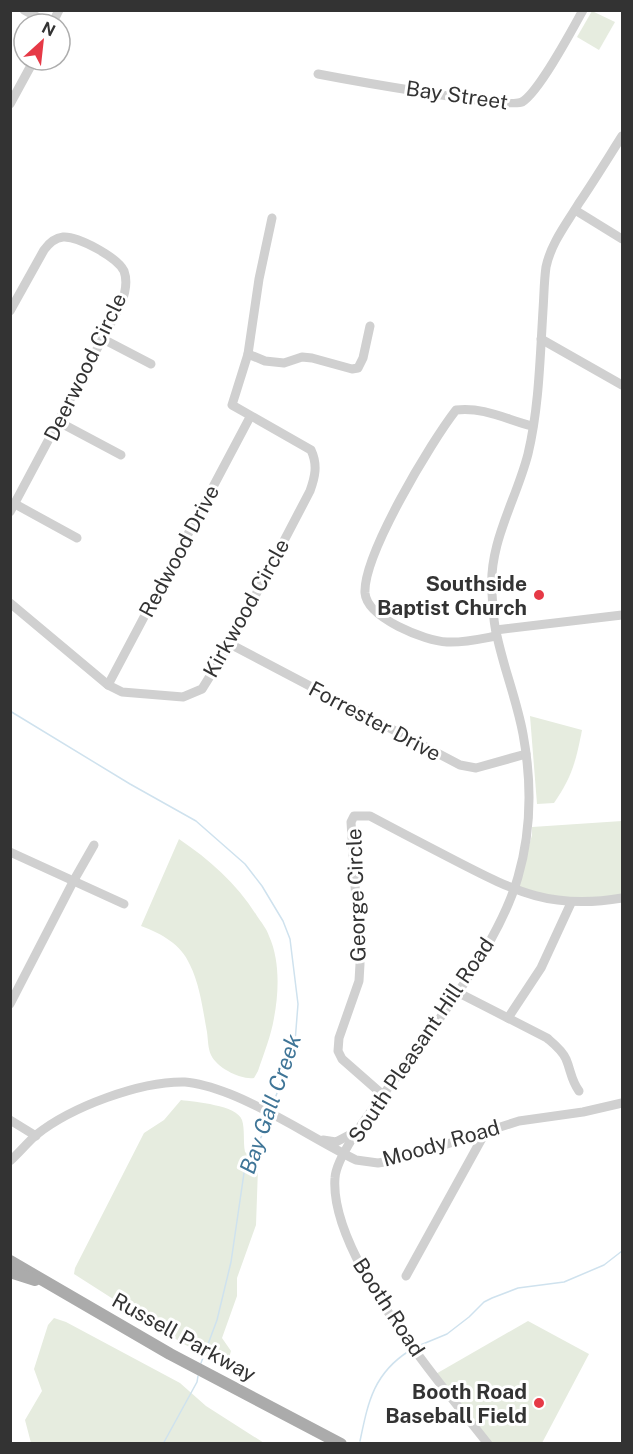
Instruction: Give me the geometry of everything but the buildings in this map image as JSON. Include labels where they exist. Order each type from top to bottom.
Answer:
[{"type":"main road","name":"Russell Parkway","points":[[10,1261],[170,1354],[340,1443]]},
{"type":"main road","points":[[10,1272],[56,1286]]},
{"type":"street","name":"Bay Street","points":[[318,74],[460,98],[522,103],[537,87],[583,10]]},
{"type":"street","points":[[10,104],[27,72]]},
{"type":"street","name":"South Pleasant Hill Road","points":[[344,1154],[492,938],[514,890],[529,830],[531,808],[523,733],[496,633],[491,582],[494,553],[528,454],[547,266],[559,234],[622,136]]},
{"type":"street","points":[[575,210],[622,239]]},
{"type":"street","points":[[250,417],[232,405],[248,354],[259,279],[272,219]]},
{"type":"street","name":"Deerwood Circle","points":[[10,311],[50,242],[65,237],[76,239],[108,256],[119,264],[124,272],[125,293],[13,508]]},
{"type":"street","points":[[248,354],[265,361],[284,363],[302,357],[352,369],[358,368],[363,358],[370,326]]},
{"type":"street","points":[[103,339],[151,364]]},
{"type":"street","points":[[541,339],[622,385]]},
{"type":"street","points":[[532,426],[488,411],[472,408],[456,410],[426,453],[373,559],[365,592],[368,602],[374,611],[386,620],[422,636],[444,642],[458,642],[496,633],[622,615]]},
{"type":"street","name":"Kirkwood Circle","points":[[10,603],[108,685],[122,692],[183,698],[202,689],[230,644],[310,491],[316,471],[315,459],[311,450],[250,417]]},
{"type":"street","name":"Redwood Drive","points":[[108,685],[250,417]]},
{"type":"street","points":[[59,422],[121,455]]},
{"type":"street","points":[[13,508],[77,538]]},
{"type":"street","name":"Forrester Drive","points":[[230,644],[460,765],[477,768],[526,754]]},
{"type":"street","name":"George Circle","points":[[383,1095],[342,1059],[338,1051],[339,1038],[359,981],[360,964],[351,822],[354,816],[370,816],[514,890]]},
{"type":"street","points":[[10,1004],[94,845]]},
{"type":"street","points":[[10,852],[124,904]]},
{"type":"street","points":[[514,890],[545,899],[571,903],[595,903],[622,898]]},
{"type":"street","points":[[508,1018],[541,968],[571,903]]},
{"type":"street","points":[[10,979],[21,985]]},
{"type":"street","points":[[457,992],[547,1038],[566,1058],[572,1080],[579,1091]]},
{"type":"street","name":"Moody Road","points":[[10,1161],[36,1136],[54,1123],[96,1101],[129,1090],[159,1084],[187,1082],[230,1094],[344,1154],[367,1162],[390,1162],[519,1121],[583,1112],[622,1103]]},
{"type":"street","points":[[10,1120],[36,1136]]},
{"type":"street","points":[[315,1138],[336,1142],[359,1130]]},
{"type":"street","points":[[406,1276],[486,1131]]},
{"type":"street","name":"Booth Road","points":[[344,1154],[334,1180],[338,1209],[350,1245],[373,1288],[414,1349],[488,1443]]},
{"type":"shaded area","points":[[592,11],[615,22],[599,50],[577,37]]},
{"type":"shaded area","points":[[530,716],[582,730],[572,768],[554,803],[537,804]]},
{"type":"shaded area","points":[[622,821],[622,898],[571,901],[517,889],[532,835],[532,827]]},
{"type":"shaded area","points":[[179,839],[212,864],[232,883],[264,926],[273,945],[278,976],[276,1008],[269,1038],[254,1078],[230,1072],[214,1060],[209,1050],[199,989],[186,958],[182,951],[170,941],[141,926]]},
{"type":"shaded area","points":[[181,1100],[215,1105],[239,1115],[243,1124],[245,1152],[255,1161],[258,1168],[256,1225],[237,1278],[237,1296],[222,1338],[231,1351],[226,1367],[182,1343],[74,1274],[144,1133],[164,1120]]},
{"type":"shaded area","points":[[54,1318],[66,1322],[180,1383],[206,1406],[264,1443],[31,1443],[25,1420],[42,1391],[34,1369],[48,1325]]},
{"type":"shaded area","points":[[528,1321],[589,1354],[542,1443],[488,1443],[434,1375]]},
{"type":"waterway","name":"Bay Gall Creek","points":[[10,711],[196,821],[245,864],[262,886],[283,921],[290,939],[298,1004],[295,1042],[271,1110]]},
{"type":"waterway","name":"Bay Gall Creek","points":[[201,1363],[217,1320],[231,1262],[244,1173],[268,1117]]},
{"type":"waterway","points":[[418,1346],[447,1334],[484,1302],[492,1298],[518,1288],[564,1282],[604,1265],[622,1251]]},
{"type":"waterway","points":[[360,1441],[374,1390],[387,1369],[409,1351]]},
{"type":"waterway","name":"Bay Gall Creek","points":[[163,1444],[197,1382],[198,1376]]},
{"type":"place","name":"Southside Baptist Church","points":[[539,595]]},
{"type":"place","name":"Booth Road Baseball Field","points":[[539,1403]]}]
